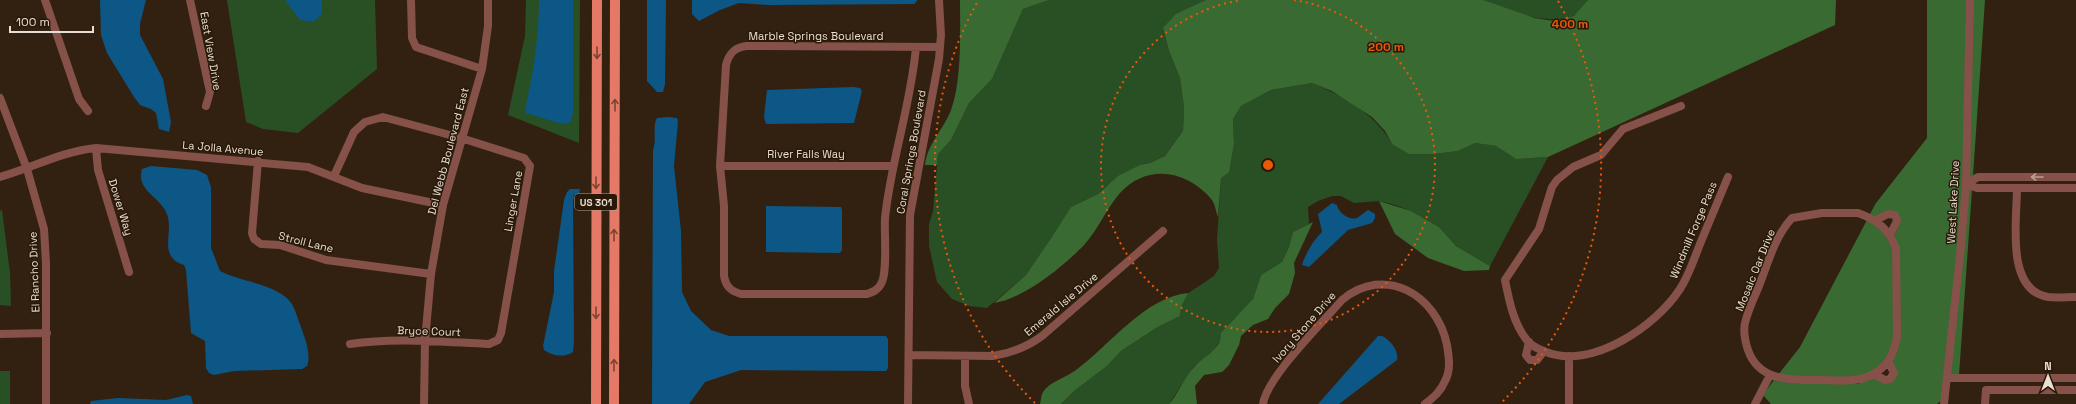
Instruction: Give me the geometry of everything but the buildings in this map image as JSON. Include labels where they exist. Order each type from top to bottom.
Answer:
[{"type":"main road","name":"US 301","points":[[596,404],[597,0]]},
{"type":"main road","name":"US 301","points":[[614,404],[615,0]]},
{"type":"main road","points":[[597,37],[615,37]]},
{"type":"street","points":[[45,0],[79,99],[88,111]]},
{"type":"street","name":"East View Drive","points":[[190,0],[210,92],[206,106]]},
{"type":"street","points":[[411,0],[412,38],[416,47],[482,69]]},
{"type":"street","name":"Del Webb Boulevard East","points":[[424,404],[425,341],[431,274],[443,205],[482,69],[488,26],[488,0]]},
{"type":"street","name":"Coral Springs Boulevard","points":[[908,404],[910,215],[913,191],[935,83],[940,47],[939,0]]},
{"type":"street","name":"West Lake Drive","points":[[1944,404],[1962,246],[1966,184],[1970,0]]},
{"type":"street","name":"Marble Springs Boulevard","points":[[916,47],[893,166],[886,217],[883,281],[877,289],[867,294],[741,294],[730,289],[725,283],[724,276],[724,206],[720,166],[726,65],[730,54],[736,48],[747,46],[940,47]]},
{"type":"street","name":"El Rancho Drive","points":[[0,98],[2,108],[27,169],[44,229],[47,334],[46,404]]},
{"type":"street","name":"Windmill Forge Pass","points":[[1681,106],[1623,129],[1601,155],[1573,167],[1554,184],[1539,229],[1505,280],[1512,312],[1526,340],[1544,351],[1555,355],[1568,356],[1591,352],[1614,344],[1651,322],[1680,288],[1728,177]]},
{"type":"street","name":"Linger Lane","points":[[334,176],[354,132],[365,122],[374,119],[392,118],[524,158],[530,166],[501,333]]},
{"type":"street","name":"La Jolla Avenue","points":[[0,177],[79,150],[96,148],[258,161],[308,167],[362,188],[443,205]]},
{"type":"street","name":"Dower Way","points":[[96,148],[98,170],[130,272]]},
{"type":"street","name":"Stroll Lane","points":[[258,161],[252,233],[254,239],[261,244],[280,245],[326,260],[431,274]]},
{"type":"street","name":"River Falls Way","points":[[720,166],[893,166]]},
{"type":"street","points":[[1966,184],[1978,177],[2076,177]]},
{"type":"street","points":[[1966,184],[1977,188],[2076,188]]},
{"type":"street","points":[[2017,188],[2017,258],[2021,276],[2026,284],[2048,297],[2076,297]]},
{"type":"street","name":"Mosaic Oar Drive","points":[[1822,213],[1858,213],[1876,220],[1890,235],[1896,248],[1897,338],[1895,348],[1888,361],[1874,374],[1858,380],[1791,380],[1770,375],[1755,363],[1749,352],[1745,339],[1745,324],[1775,244],[1787,223],[1792,218],[1799,215],[1822,213]]},
{"type":"street","points":[[1876,220],[1888,214],[1895,216],[1897,221],[1890,235]]},
{"type":"street","name":"Emerald Isle Drive","points":[[909,355],[965,356],[1006,354],[1030,345],[1163,231]]},
{"type":"street","name":"Ivory Stone Drive","points":[[1263,404],[1264,394],[1275,378],[1342,300],[1353,291],[1379,283],[1402,288],[1419,298],[1430,308],[1438,319],[1446,342],[1449,368],[1446,380],[1441,389],[1425,404]]},
{"type":"street","name":"Bryce Court","points":[[350,344],[374,340],[489,344],[498,340],[501,333]]},
{"type":"street","points":[[0,334],[47,334]]},
{"type":"street","points":[[1529,342],[1526,355],[1530,360],[1537,360],[1544,351]]},
{"type":"street","points":[[965,356],[966,392],[969,404]]},
{"type":"street","points":[[1568,356],[1569,404]]},
{"type":"street","points":[[1874,374],[1885,380],[1890,379],[1894,373],[1888,361]]},
{"type":"street","points":[[1755,404],[1770,375]]},
{"type":"street","points":[[1947,378],[2076,378]]},
{"type":"street","points":[[1985,404],[1986,390],[2076,390]]},
{"type":"green space","points":[[227,0],[375,0],[377,69],[298,133],[263,129],[246,122]]},
{"type":"green space","points":[[526,0],[580,0],[579,143],[508,115],[525,36]]},
{"type":"green space","points":[[960,0],[1049,0],[1023,9],[992,79],[969,103],[951,140],[938,154],[937,165],[925,165],[926,157],[932,143],[948,117],[955,98],[960,56]]},
{"type":"green space","points":[[1049,0],[1206,0],[1163,29],[1169,51],[1180,78],[1184,107],[1183,131],[1165,156],[1150,163],[1140,165],[1105,187],[1098,194],[1071,207],[1053,237],[1026,275],[987,308],[969,306],[952,299],[937,282],[929,246],[929,224],[933,211],[938,154],[951,140],[969,103],[992,79],[1023,9]]},
{"type":"green space","points":[[1206,0],[1483,0],[1535,18],[1554,21],[1574,16],[1588,0],[1836,0],[1835,25],[1548,157],[1516,159],[1496,146],[1475,143],[1458,151],[1434,154],[1409,154],[1392,144],[1385,131],[1372,117],[1332,91],[1312,83],[1271,90],[1241,106],[1233,119],[1234,143],[1229,172],[1221,178],[1218,217],[1212,200],[1191,182],[1167,174],[1155,174],[1142,177],[1131,183],[1120,193],[1089,239],[1065,263],[1030,289],[994,303],[1026,275],[1071,207],[1098,194],[1118,176],[1140,165],[1150,163],[1165,156],[1183,131],[1184,107],[1180,78],[1169,51],[1163,28],[1176,14]]},
{"type":"green space","points":[[1483,0],[1588,0],[1575,15],[1564,19],[1553,20],[1528,16]]},
{"type":"green space","points":[[1927,0],[1967,0],[1963,182],[1959,243],[1942,400],[1937,404],[1771,404],[1763,395],[1774,380],[1791,383],[1858,384],[1874,377],[1892,382],[1896,375],[1891,361],[1897,349],[1894,236],[1899,225],[1888,210],[1876,217],[1870,214],[1876,203],[1927,138]]},
{"type":"green space","points":[[1973,0],[1985,0],[1973,176],[1969,179]]},
{"type":"green space","points":[[1312,83],[1336,94],[1358,107],[1377,124],[1392,144],[1434,154],[1458,151],[1475,143],[1496,146],[1516,159],[1548,157],[1490,266],[1456,246],[1439,227],[1411,211],[1380,201],[1354,203],[1341,196],[1332,196],[1318,201],[1308,207],[1309,224],[1293,232],[1289,247],[1282,262],[1261,275],[1253,299],[1246,309],[1232,321],[1214,350],[1194,366],[1169,404],[1061,404],[1074,391],[1107,366],[1121,351],[1156,328],[1180,316],[1181,307],[1187,294],[1214,276],[1219,268],[1217,240],[1221,178],[1234,143],[1233,119],[1241,106],[1271,90]]},
{"type":"green space","points":[[1968,188],[1972,190],[1959,375],[1950,375]]},
{"type":"green space","points":[[1379,201],[1411,211],[1439,227],[1456,246],[1490,266],[1489,270],[1464,271],[1428,258],[1395,234]]},
{"type":"green space","points":[[2,210],[10,273],[11,306],[0,305],[0,211]]},
{"type":"green space","points":[[1867,220],[1879,226],[1893,249],[1894,337],[1890,351],[1877,368],[1872,372],[1858,377],[1796,377],[1778,375],[1800,347]]},
{"type":"green space","points":[[1313,222],[1294,263],[1295,273],[1289,294],[1275,308],[1268,319],[1253,325],[1241,336],[1239,345],[1229,365],[1222,372],[1204,375],[1195,386],[1197,404],[1169,404],[1191,370],[1216,348],[1221,339],[1221,333],[1253,299],[1261,275],[1282,262],[1289,247],[1293,232]]},
{"type":"green space","points":[[1188,293],[1181,307],[1180,316],[1156,328],[1121,351],[1107,366],[1074,391],[1061,404],[1040,404],[1043,392],[1049,385],[1076,370],[1143,313],[1157,303],[1172,296]]},
{"type":"green space","points":[[0,371],[10,371],[10,404],[0,404]]},
{"type":"water","points":[[100,0],[146,0],[140,24],[140,35],[163,79],[171,122],[169,132],[159,129],[156,113],[151,109],[140,105],[107,53],[101,35]]},
{"type":"water","points":[[285,0],[322,0],[322,14],[313,22],[300,20]]},
{"type":"water","points":[[539,0],[573,0],[573,112],[571,122],[562,124],[526,113],[525,110],[535,55]]},
{"type":"water","points":[[647,0],[666,0],[665,84],[663,92],[657,92],[647,81]]},
{"type":"water","points":[[692,0],[917,1],[914,4],[768,5],[739,3],[720,10],[699,21],[692,14]]},
{"type":"water","points":[[860,88],[862,91],[854,123],[766,124],[764,117],[767,90]]},
{"type":"water","points":[[657,118],[677,118],[678,122],[674,166],[681,231],[682,292],[691,311],[711,330],[729,336],[886,336],[888,339],[888,368],[886,371],[741,370],[705,382],[689,404],[652,404],[653,150]]},
{"type":"water","points":[[151,166],[197,170],[207,175],[211,187],[211,248],[220,271],[269,288],[286,297],[292,304],[308,348],[307,366],[302,369],[234,371],[214,375],[209,373],[206,368],[205,341],[191,333],[186,270],[184,265],[175,261],[170,255],[168,249],[168,218],[165,210],[148,192],[142,182],[142,169]]},
{"type":"water","points":[[570,189],[580,189],[579,194],[574,195],[573,201],[574,341],[573,352],[558,356],[544,350],[543,346],[554,292],[554,271],[564,200]]},
{"type":"water","points":[[1332,203],[1337,205],[1339,210],[1347,217],[1354,219],[1357,218],[1368,210],[1375,214],[1375,218],[1372,223],[1348,230],[1309,267],[1302,265],[1310,247],[1322,232],[1318,214]]},
{"type":"water","points":[[766,206],[841,207],[842,250],[840,253],[766,252]]},
{"type":"water","points":[[1378,336],[1382,336],[1391,343],[1397,353],[1397,360],[1339,404],[1318,404]]},
{"type":"water","points":[[187,395],[191,396],[193,404],[90,404],[91,401],[118,398],[166,400]]}]
